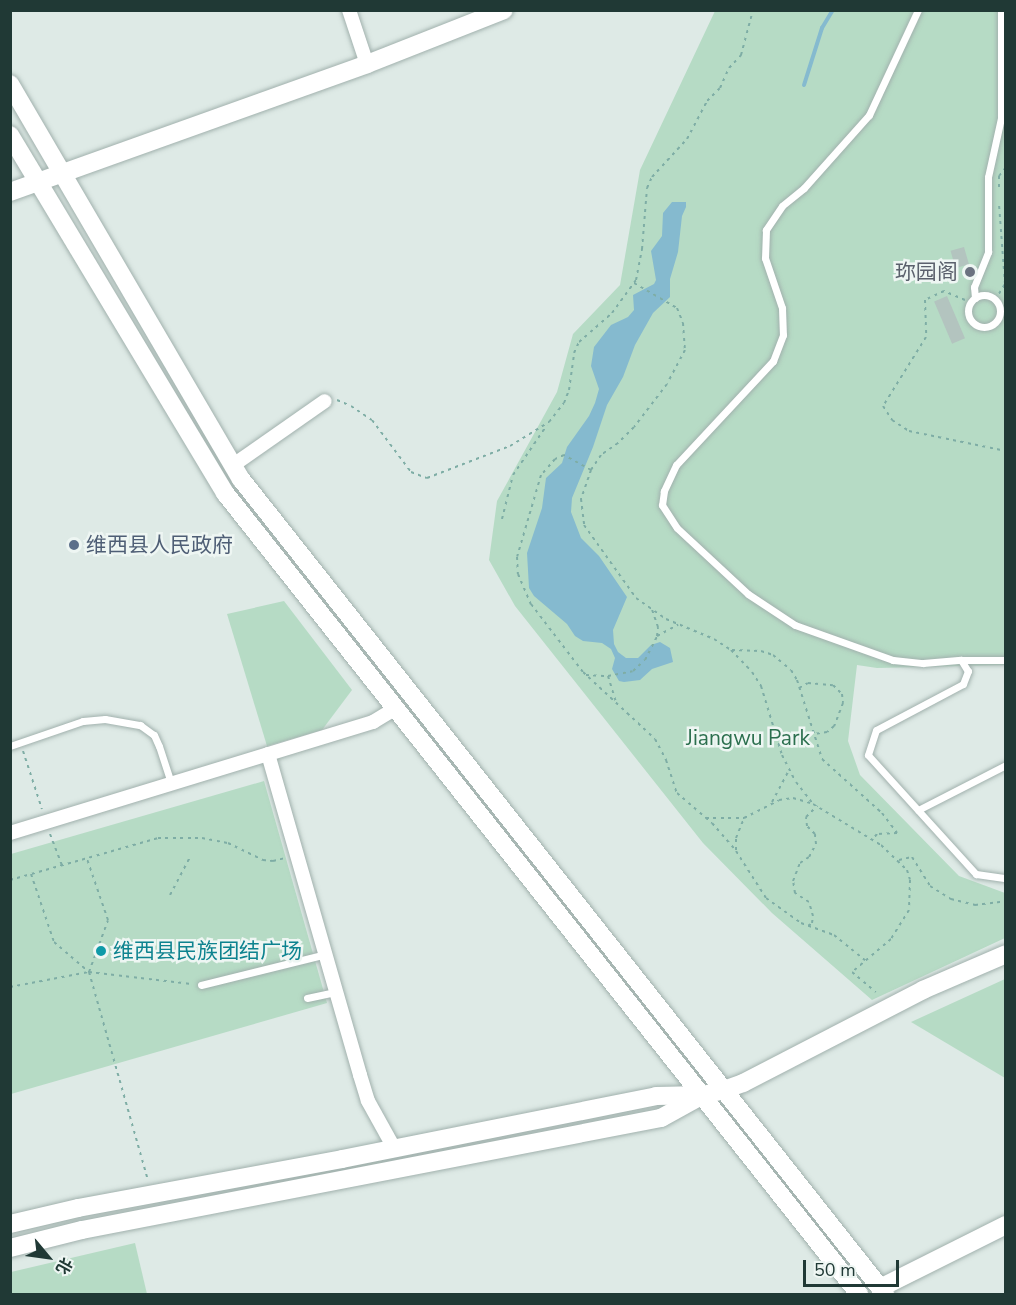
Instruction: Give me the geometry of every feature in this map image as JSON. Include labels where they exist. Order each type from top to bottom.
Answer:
[{"type":"main road","points":[[10,192],[367,64],[504,10]]},
{"type":"main road","points":[[10,84],[232,466],[883,1291],[1005,1225]]},
{"type":"main road","points":[[10,135],[225,493],[859,1294]]},
{"type":"main road","points":[[10,1224],[656,1096],[703,1095],[723,1090],[744,1083],[923,990],[1005,954]]},
{"type":"main road","points":[[10,1248],[82,1230],[661,1118],[703,1095]]},
{"type":"street","points":[[349,10],[367,64]]},
{"type":"street","points":[[232,466],[325,401]]},
{"type":"street","points":[[10,833],[373,722],[395,709]]},
{"type":"street","points":[[268,754],[368,1101],[394,1148]]},
{"type":"lane","points":[[918,10],[869,115],[804,188],[782,206],[766,230],[765,258],[782,308],[783,335],[777,353],[773,361],[676,465],[664,491],[662,505],[677,528],[748,594],[795,625],[893,660],[923,663],[1005,660]]},
{"type":"lane","points":[[973,300],[985,295],[1001,306],[992,324],[977,325],[968,312],[973,300],[974,287],[988,252],[988,177],[1001,118],[1001,10]]},
{"type":"lane","points":[[962,660],[968,671],[963,684],[876,730],[868,755],[976,874],[1005,878]]},
{"type":"lane","points":[[10,746],[82,722],[105,719],[140,725],[154,735],[171,784]]},
{"type":"lane","points":[[918,810],[1005,765]]},
{"type":"lane","points":[[201,985],[326,954]]},
{"type":"lane","points":[[308,998],[336,992]]},
{"type":"path","points":[[502,519],[513,476],[564,403],[569,390],[574,353],[579,342],[612,313],[634,283],[642,249],[647,188],[660,165],[687,139],[707,101],[720,88],[729,68],[741,55],[753,10]]},
{"type":"path","points":[[1001,306],[1005,284],[998,196],[999,176],[1005,167]]},
{"type":"path","points":[[634,283],[676,308],[683,323],[685,350],[667,384],[634,427],[618,443],[600,455],[591,470],[581,499],[584,525],[614,563],[626,586],[636,598],[652,610],[714,639],[731,650],[761,686],[789,770],[813,804]]},
{"type":"path","points":[[973,300],[944,291],[925,300],[926,337],[883,406],[892,420],[909,431],[1005,451]]},
{"type":"path","points":[[325,401],[338,400],[372,420],[411,472],[418,476],[434,477],[510,446],[549,422]]},
{"type":"path","points":[[591,470],[564,455],[555,459],[541,475],[537,496],[521,540],[518,574],[531,604],[586,675],[655,739],[666,760],[677,793],[706,818],[736,851],[766,898],[780,910],[808,926],[834,935],[865,960]]},
{"type":"path","points":[[586,675],[623,675],[638,668],[650,653],[657,636],[658,627],[652,610]]},
{"type":"path","points":[[657,636],[680,624]]},
{"type":"path","points":[[731,650],[761,651],[773,655],[791,670],[822,759],[882,813],[897,833],[877,834],[872,840]]},
{"type":"path","points":[[608,676],[617,704]]},
{"type":"path","points":[[799,688],[813,683],[833,685],[842,694],[843,703],[834,726],[827,732],[814,734]]},
{"type":"path","points":[[21,742],[46,822]]},
{"type":"path","points":[[772,802],[789,770]]},
{"type":"path","points":[[706,818],[744,818],[772,802],[793,798],[817,806],[872,840],[898,860],[910,880],[909,910],[891,939],[852,972],[876,992]]},
{"type":"path","points":[[808,926],[813,923],[809,902],[795,892],[793,881],[800,863],[809,857],[816,844],[815,834],[807,826],[806,817],[817,806]]},
{"type":"path","points":[[736,851],[736,838],[744,818]]},
{"type":"path","points":[[10,880],[158,838],[202,838],[228,843],[263,860],[273,861],[297,855]]},
{"type":"path","points":[[54,845],[62,865]]},
{"type":"path","points":[[170,895],[190,857]]},
{"type":"path","points":[[898,860],[912,857],[930,886],[951,899],[975,905],[1005,901]]},
{"type":"path","points":[[87,858],[108,920],[89,972]]},
{"type":"path","points":[[31,874],[54,942],[89,972],[138,1137],[151,1195]]},
{"type":"path","points":[[10,987],[89,972],[201,985]]},
{"type":"green space","name":"Jiangwu Park","points":[[715,11],[1005,11],[1005,665],[877,668],[857,665],[848,741],[860,775],[959,876],[1005,893],[1005,938],[872,1000],[772,913],[703,843],[515,606],[489,560],[497,501],[557,392],[573,334],[620,285],[640,170]]},
{"type":"green space","points":[[284,601],[352,690],[322,730],[267,746],[227,614]]},
{"type":"green space","points":[[264,781],[327,1003],[11,1094],[11,854]]},
{"type":"green space","points":[[1005,979],[1005,1078],[911,1022]]},
{"type":"green space","points":[[135,1243],[147,1294],[11,1294],[11,1272]]},
{"type":"water","points":[[672,202],[686,202],[686,207],[682,216],[678,252],[670,279],[670,297],[653,313],[635,345],[623,377],[607,405],[572,498],[571,512],[581,538],[599,556],[627,597],[613,630],[614,644],[618,652],[626,658],[638,658],[651,645],[660,642],[670,648],[673,662],[652,669],[640,680],[624,682],[619,681],[612,669],[615,658],[611,649],[602,643],[583,641],[575,636],[567,624],[534,596],[529,588],[527,553],[542,508],[546,478],[562,463],[567,447],[589,416],[595,403],[599,389],[591,366],[594,347],[611,325],[628,317],[634,310],[633,295],[654,284],[656,280],[651,251],[662,236],[663,213]]},
{"type":"building","points":[[964,247],[969,264],[956,268],[951,251]]},
{"type":"building","points":[[947,296],[965,338],[952,344],[934,301]]},
{"type":"waterway","points":[[804,85],[822,28],[833,10]]},
{"type":"place","name":"珎园阁","points":[[970,272]]},
{"type":"place","name":"维西县人民政府","points":[[74,545]]},
{"type":"place","name":"维西县民族团结广场","points":[[101,951]]}]
